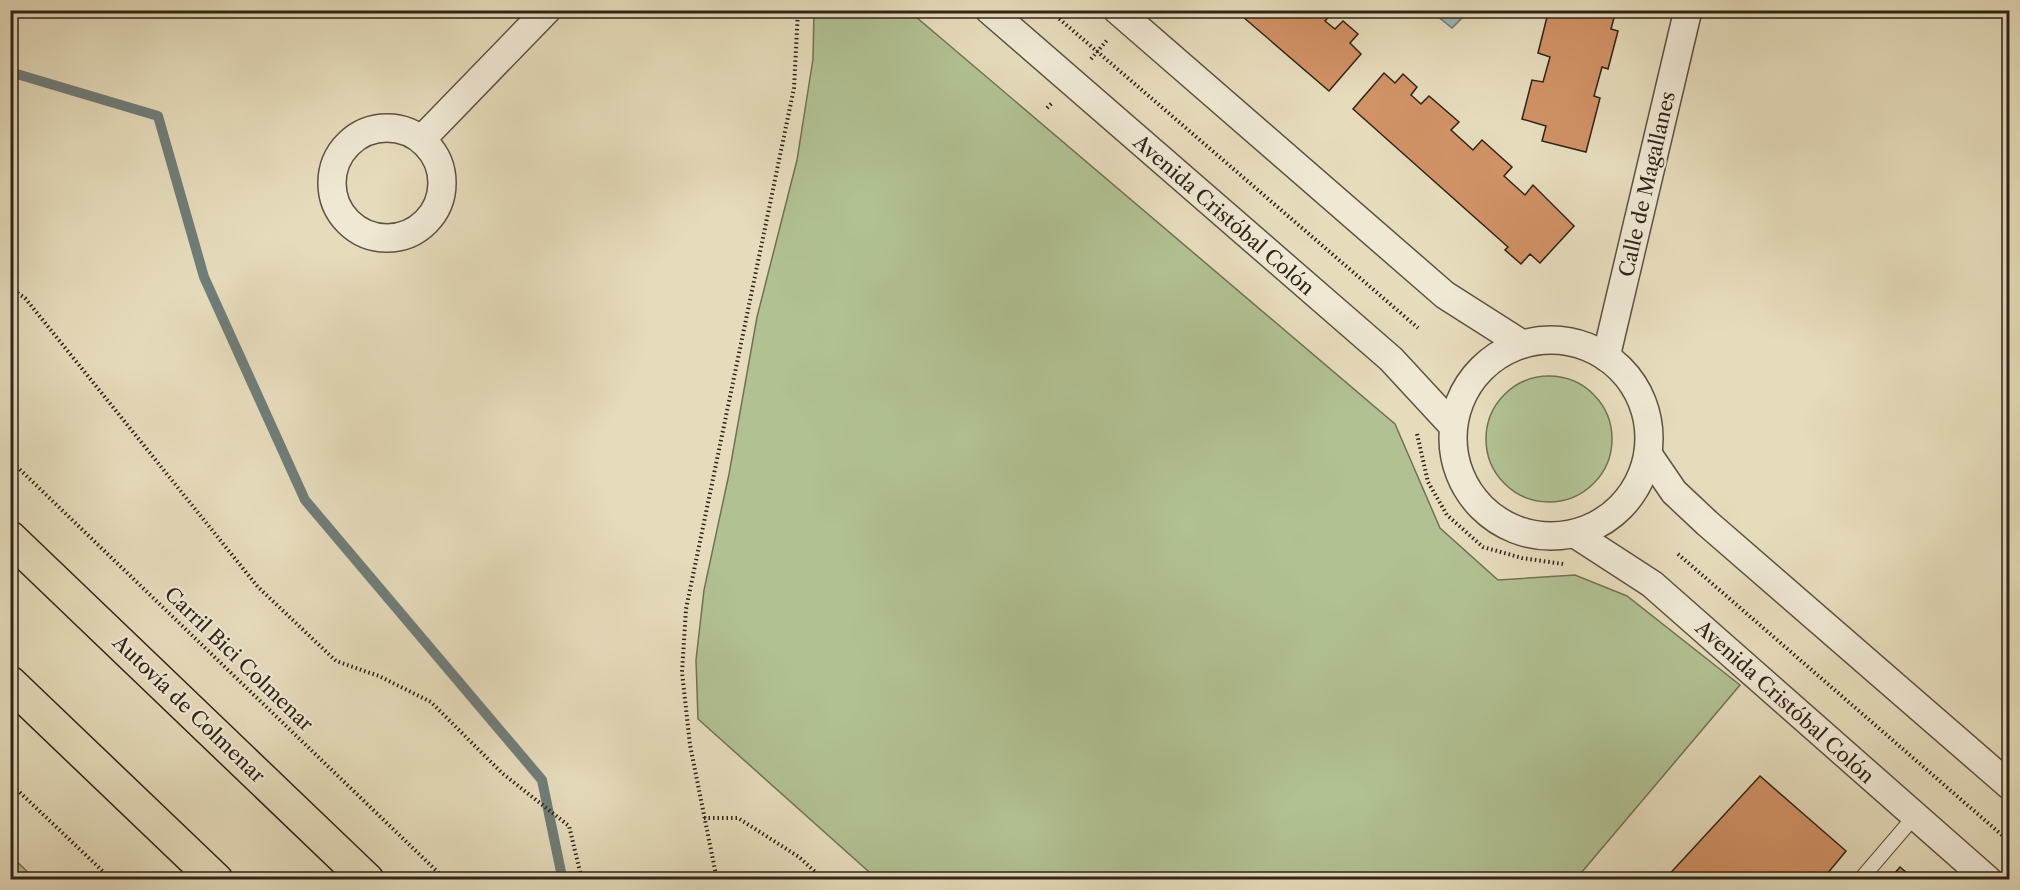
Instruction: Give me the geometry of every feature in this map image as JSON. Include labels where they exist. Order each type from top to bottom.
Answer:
[{"type":"highway","name":"Autovía de Colmenar","points":[[10,538],[367,879]]},
{"type":"highway","points":[[10,683],[216,879]]},
{"type":"street","points":[[422,139],[547,10]]},
{"type":"street","name":"Avenida Cristóbal Colón","points":[[989,10],[1391,359],[1453,426]]},
{"type":"street","points":[[1117,10],[1445,296],[1522,344]]},
{"type":"street","name":"Calle de Magallanes","points":[[1606,357],[1688,10]]},
{"type":"street","points":[[398,128],[422,139],[439,160],[443,187],[435,212],[416,231],[399,237],[390,239],[364,234],[343,217],[332,193],[334,166],[338,159],[348,143],[371,129],[398,128]]},
{"type":"street","points":[[1551,340],[1580,344],[1606,357],[1627,375],[1641,399],[1649,426],[1648,454],[1640,481],[1624,504],[1602,523],[1575,534],[1548,537],[1521,532],[1496,520],[1475,502],[1461,479],[1453,453],[1453,426],[1464,390],[1489,362],[1522,344],[1551,340]]},
{"type":"street","points":[[1648,454],[1674,492],[1698,516],[2010,786]]},
{"type":"street","name":"Avenida Cristóbal Colón","points":[[1575,534],[1652,584],[1914,817],[1988,879]]},
{"type":"lane","points":[[1860,879],[1914,817]]},
{"type":"path","points":[[717,879],[690,746],[682,672],[686,609],[794,88],[798,10]]},
{"type":"path","points":[[1049,10],[1418,328]]},
{"type":"path","points":[[10,288],[25,298],[258,587],[336,661],[379,676],[431,702],[502,773],[569,826],[582,879]]},
{"type":"path","points":[[1414,427],[1428,482],[1447,514],[1483,547],[1522,558],[1575,566]]},
{"type":"path","name":"Carril Bici Colmenar","points":[[10,460],[446,879]]},
{"type":"path","points":[[1678,554],[2010,842]]},
{"type":"path","points":[[10,783],[112,879]]},
{"type":"path","points":[[704,818],[738,818],[799,857],[824,879]]},
{"type":"green space","points":[[814,10],[909,11],[1395,424],[1440,528],[1498,580],[1575,575],[1627,596],[1740,685],[1576,879],[877,879],[698,719],[696,660],[704,590],[729,474],[757,317],[797,160],[813,59]]},
{"type":"green space","points":[[1549,376],[1573,381],[1593,395],[1607,415],[1612,439],[1607,463],[1593,483],[1573,497],[1549,502],[1525,497],[1505,483],[1491,463],[1486,439],[1491,415],[1505,395],[1525,381]]},
{"type":"green space","points":[[11,856],[35,879],[11,879]]},
{"type":"water","points":[[1431,11],[1462,11],[1466,14],[1452,28]]},
{"type":"building","points":[[1235,10],[1329,10],[1332,13],[1325,21],[1335,29],[1343,21],[1358,34],[1350,43],[1361,54],[1329,91]]},
{"type":"building","points":[[1562,10],[1600,10],[1615,14],[1611,29],[1618,31],[1608,69],[1602,67],[1594,96],[1600,98],[1586,152],[1542,141],[1546,126],[1522,119],[1532,80],[1543,82],[1550,57],[1538,53],[1548,13],[1560,16]]},
{"type":"building","points":[[1384,73],[1395,83],[1403,74],[1417,87],[1411,95],[1421,104],[1429,96],[1459,122],[1451,130],[1473,150],[1482,140],[1512,167],[1504,176],[1525,195],[1533,185],[1574,226],[1540,263],[1530,254],[1521,264],[1505,250],[1508,247],[1353,109]]},
{"type":"building","points":[[1760,776],[1846,851],[1822,880],[1664,880]]},
{"type":"building","points":[[1900,867],[1915,880],[1889,880]]},
{"type":"waterway","points":[[10,72],[158,116],[204,277],[305,500],[542,780],[561,872],[559,880]]}]
